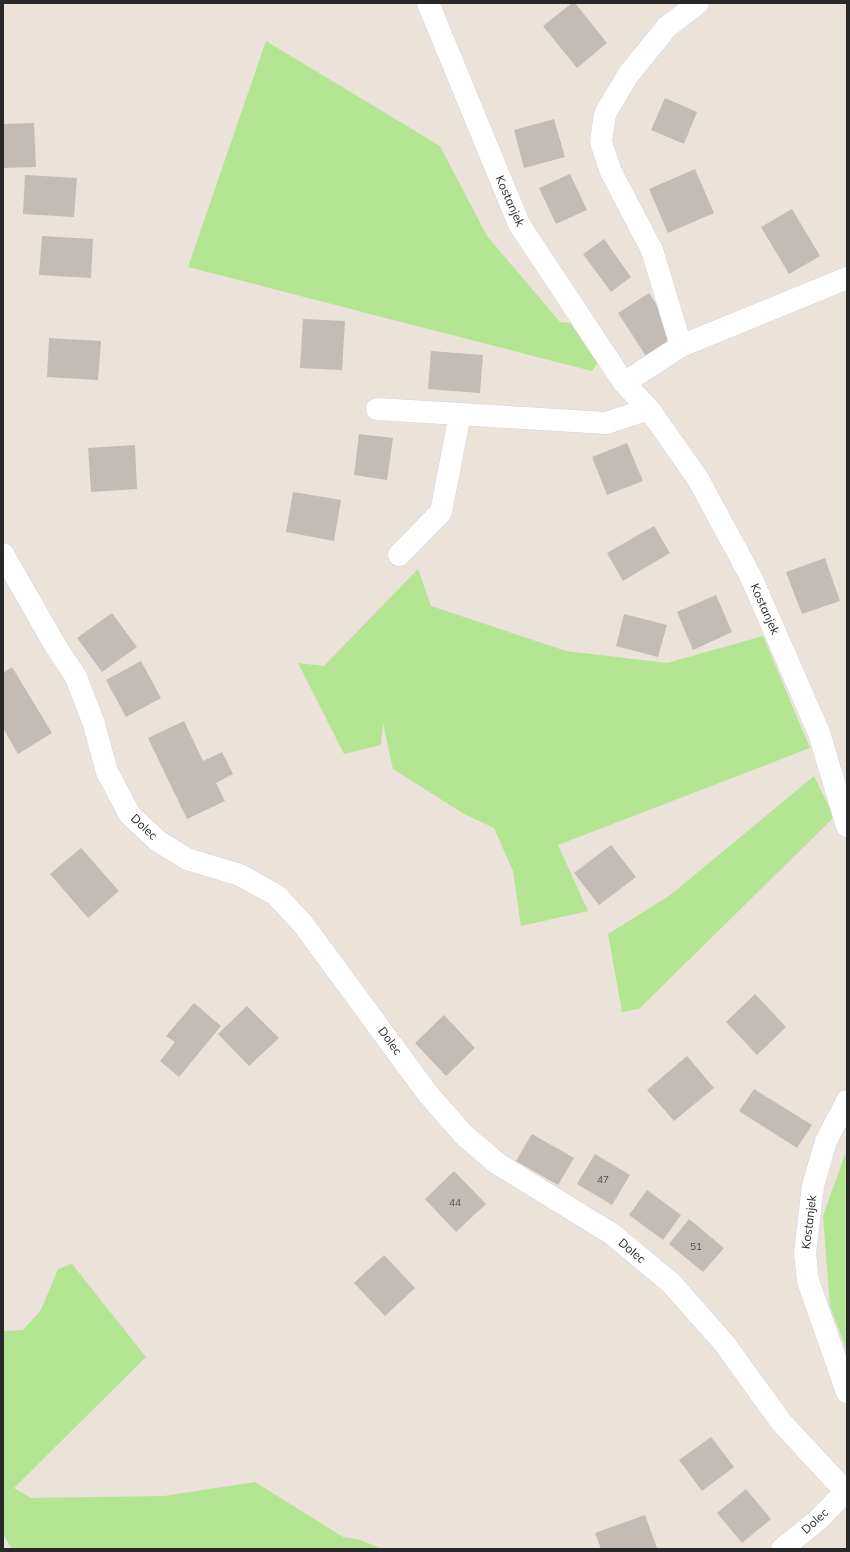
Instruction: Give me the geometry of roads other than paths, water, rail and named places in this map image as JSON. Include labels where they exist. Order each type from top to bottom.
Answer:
[{"type":"street","name":"Kostanjek","points":[[428,3],[519,224],[624,383],[649,410],[698,479],[751,577],[819,734],[847,826]]},
{"type":"street","points":[[681,346],[652,250],[618,185],[600,142],[605,114],[628,74],[667,28],[698,3]]},
{"type":"street","points":[[624,383],[681,346],[847,278]]},
{"type":"street","points":[[377,409],[606,423],[649,410]]},
{"type":"street","points":[[399,555],[441,512],[460,414]]},
{"type":"street","name":"Dolec","points":[[3,554],[51,638],[76,677],[94,724],[107,772],[130,815],[158,841],[187,859],[240,875],[276,895],[303,924],[428,1094],[465,1136],[498,1164],[612,1234],[672,1283],[724,1343],[782,1423],[847,1491],[819,1519],[782,1549]]},
{"type":"street","name":"Kostanjek","points":[[847,1101],[826,1141],[814,1186],[805,1253],[808,1280],[847,1392]]}]
